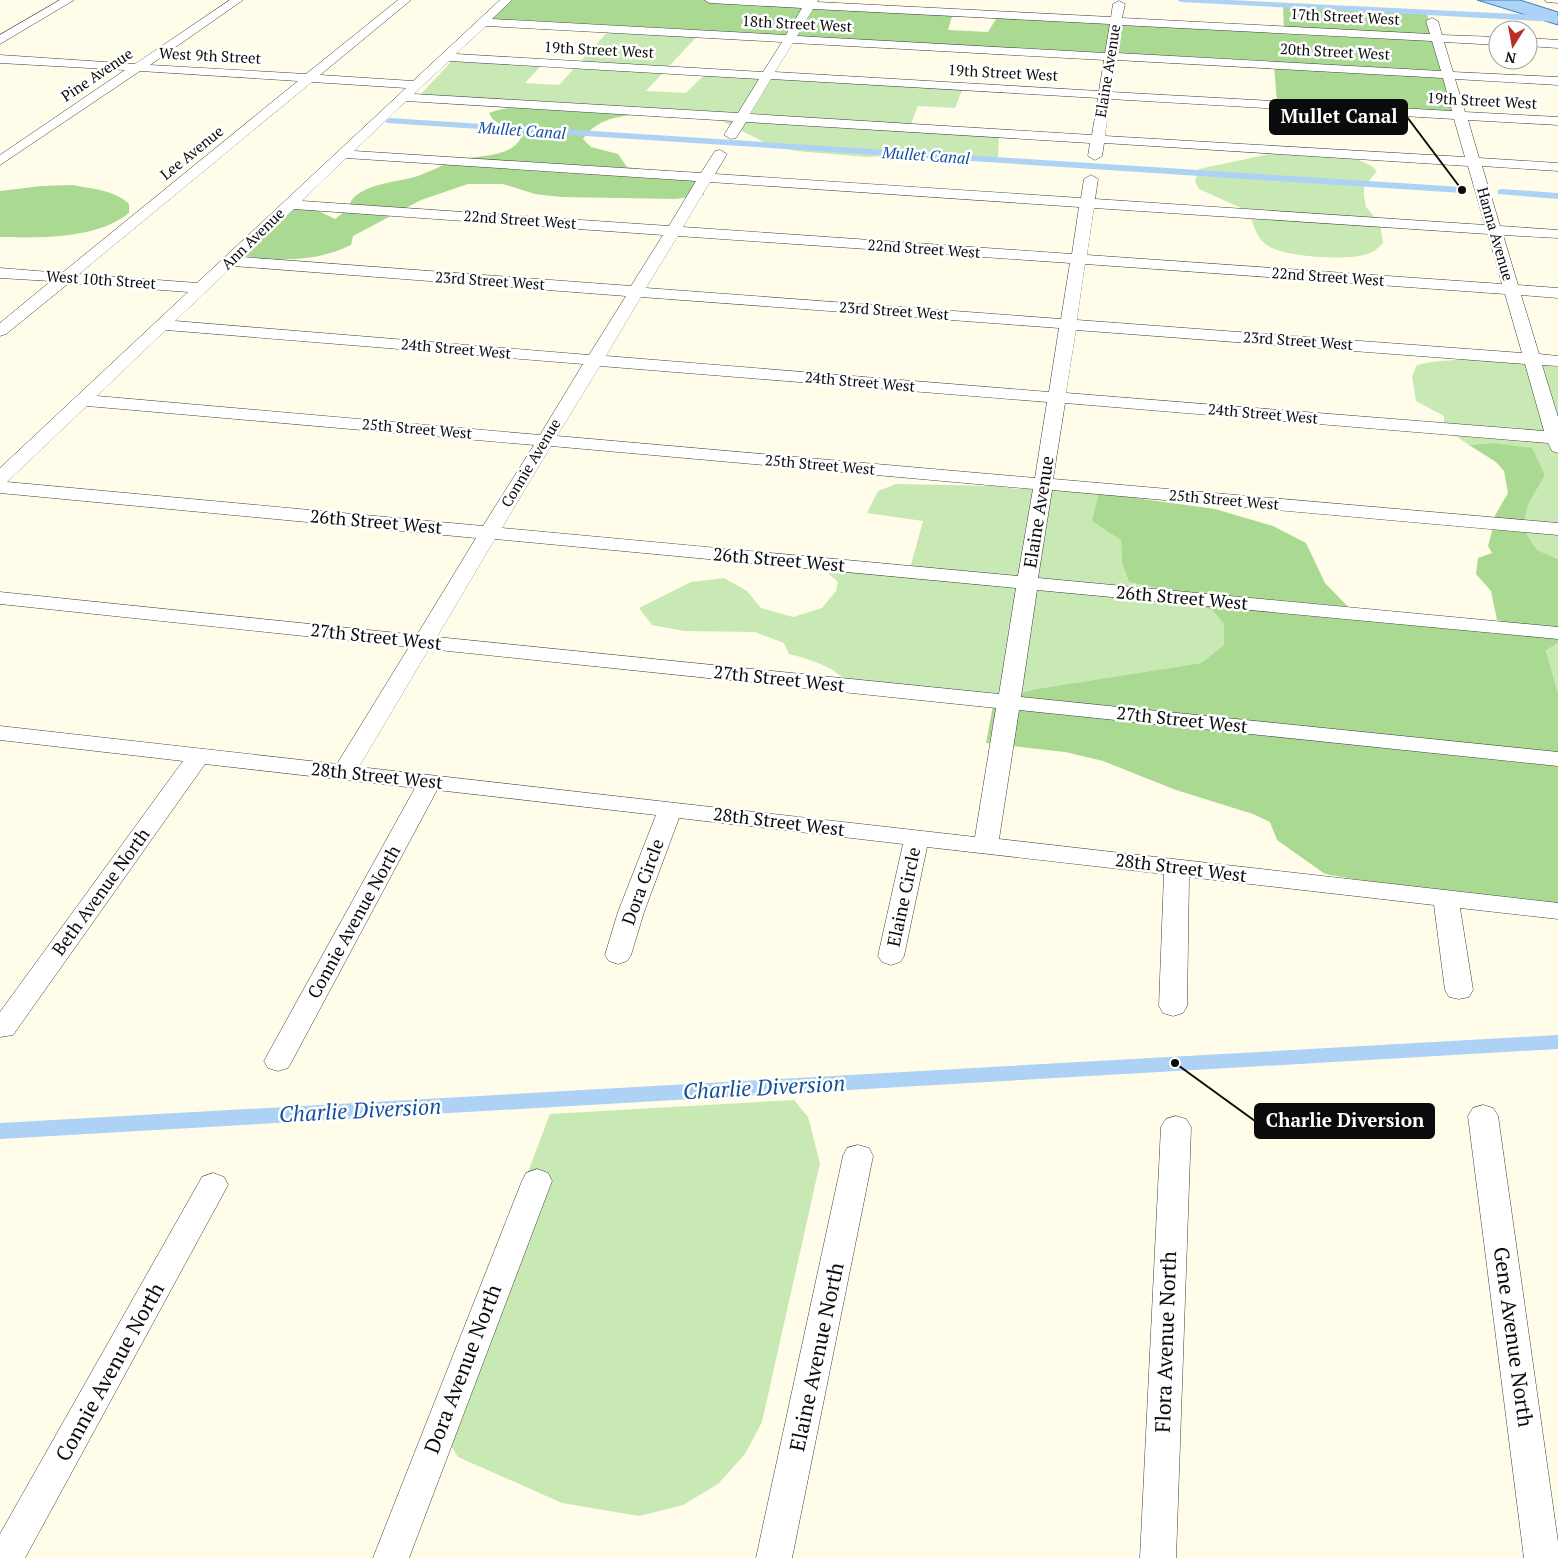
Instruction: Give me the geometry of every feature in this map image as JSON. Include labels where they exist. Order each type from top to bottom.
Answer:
[{"type":"street","points":[[0,40],[68,0]]},
{"type":"street","name":"Pine Avenue","points":[[0,161],[237,0]]},
{"type":"street","name":"Lee Avenue","points":[[0,331],[405,0]]},
{"type":"street","name":"Ann Avenue","points":[[0,478],[506,0]]},
{"type":"street","name":"17th Street West","points":[[710,0],[812,3],[1488,41]]},
{"type":"street","points":[[1551,0],[1558,0]]},
{"type":"street","points":[[731,135],[812,3]]},
{"type":"street","name":"Elaine Avenue","points":[[1098,139],[1118,4]]},
{"type":"street","name":"Hanna Avenue","points":[[1432,21],[1557,441]]},
{"type":"street","name":"18th Street West","points":[[483,22],[1111,56]]},
{"type":"street","points":[[1538,43],[1558,44]]},
{"type":"street","name":"20th Street West","points":[[1111,56],[1558,81]]},
{"type":"street","name":"19th Street West","points":[[446,57],[1558,121]]},
{"type":"street","name":"West 9th Street","points":[[0,59],[417,84]]},
{"type":"street","points":[[404,96],[1558,166]]},
{"type":"street","points":[[1095,156],[1098,139]]},
{"type":"street","points":[[343,154],[1558,234]]},
{"type":"street","name":"Connie Avenue","points":[[343,773],[720,154]]},
{"type":"street","name":"Elaine Avenue","points":[[986,846],[1091,179]]},
{"type":"street","name":"22nd Street West","points":[[290,204],[1558,293]]},
{"type":"street","name":"23rd Street West","points":[[230,261],[1558,361]]},
{"type":"street","name":"West 10th Street","points":[[0,273],[201,288]]},
{"type":"street","name":"24th Street West","points":[[162,326],[1057,398],[1557,441]]},
{"type":"street","name":"25th Street West","points":[[83,400],[1558,529]]},
{"type":"street","name":"26th Street West","points":[[0,486],[1558,633]]},
{"type":"street","name":"27th Street West","points":[[0,598],[1558,759]]},
{"type":"street","name":"28th Street West","points":[[0,733],[1558,911]]},
{"type":"street","name":"Beth Avenue North","points":[[3,1028],[199,756]]},
{"type":"street","name":"Connie Avenue North","points":[[278,1061],[430,782]]},
{"type":"street","name":"Dora Circle","points":[[618,954],[631,912],[670,810]]},
{"type":"street","name":"Elaine Circle","points":[[892,956],[916,838]]},
{"type":"street","points":[[1173,1006],[1177,867]]},
{"type":"street","points":[[1446,898],[1459,990]]},
{"type":"street","name":"Gene Avenue North","points":[[1483,1116],[1542,1558]]},
{"type":"street","name":"Flora Avenue North","points":[[1158,1558],[1176,1127]]},
{"type":"street","name":"Elaine Avenue North","points":[[774,1558],[858,1156]]},
{"type":"street","name":"Dora Avenue North","points":[[391,1558],[537,1180]]},
{"type":"street","name":"Connie Avenue North","points":[[6,1558],[213,1186]]},
{"type":"green space","points":[[507,0],[767,0],[953,13],[948,30],[988,32],[999,14],[1284,30],[1283,6],[1427,14],[1457,115],[1277,102],[1274,66],[485,21]]},
{"type":"green space","points":[[612,27],[702,31],[646,91],[686,93],[705,74],[963,88],[955,108],[918,106],[909,129],[999,136],[998,158],[915,154],[868,157],[796,151],[768,144],[714,117],[417,98],[453,60],[541,66],[525,83],[559,85]]},
{"type":"green space","points":[[530,105],[636,115],[613,118],[606,121],[593,128],[583,139],[591,147],[618,154],[627,167],[685,175],[704,183],[704,195],[676,199],[561,197],[535,194],[503,184],[468,184],[421,200],[353,236],[351,245],[338,251],[298,259],[243,256],[291,203],[310,207],[335,219],[349,208],[352,200],[358,194],[366,189],[415,177],[458,160],[493,155],[510,149],[521,138],[519,132],[494,121],[489,113]]},
{"type":"green space","points":[[1274,153],[1343,156],[1357,159],[1377,171],[1364,187],[1364,196],[1366,207],[1380,224],[1383,243],[1376,250],[1369,253],[1347,257],[1305,256],[1281,251],[1266,245],[1262,241],[1256,232],[1248,211],[1199,189],[1195,182],[1199,169]]},
{"type":"green space","points":[[73,185],[103,191],[123,199],[129,204],[129,213],[116,222],[85,232],[50,237],[0,237],[0,191],[41,186]]},
{"type":"green space","points":[[1480,358],[1558,367],[1558,559],[1537,550],[1522,527],[1529,503],[1545,475],[1491,443],[1469,445],[1444,424],[1444,416],[1416,401],[1412,376],[1417,365]]},
{"type":"green space","points":[[1491,443],[1532,448],[1545,475],[1529,503],[1522,527],[1537,550],[1558,559],[1558,643],[1546,650],[1558,693],[1558,905],[1393,886],[1325,874],[1277,840],[1270,822],[1253,814],[1176,790],[1103,761],[1065,752],[986,743],[994,700],[1036,689],[1201,663],[1224,645],[1224,624],[1212,610],[1181,600],[1161,589],[1129,582],[1122,563],[1121,540],[1092,521],[1099,493],[1215,509],[1273,526],[1306,543],[1325,583],[1357,616],[1498,634],[1498,629],[1503,621],[1497,620],[1491,591],[1476,574],[1478,558],[1492,553],[1488,546],[1493,528],[1493,519],[1508,493],[1504,471],[1496,462],[1469,445]]},
{"type":"green space","points":[[896,484],[995,486],[1099,493],[1116,535],[1121,540],[1122,563],[1129,582],[1161,589],[1181,600],[1212,610],[1224,624],[1224,645],[1201,663],[1036,689],[994,700],[851,685],[838,673],[823,665],[789,654],[784,643],[755,632],[684,631],[652,625],[639,608],[691,582],[724,578],[747,591],[761,608],[793,617],[822,608],[836,591],[838,582],[830,575],[825,565],[909,572],[923,521],[867,513],[878,491]]},
{"type":"green space","points":[[1558,643],[1558,693],[1546,649]]},
{"type":"green space","points":[[794,1100],[808,1117],[820,1163],[762,1422],[745,1454],[718,1484],[683,1505],[639,1516],[562,1503],[458,1457],[440,1428],[443,1394],[550,1114]]},
{"type":"water","points":[[1477,0],[1520,0],[1558,12],[1558,25]]},
{"type":"waterway","points":[[1181,0],[1558,19]]},
{"type":"waterway","name":"Mullet Canal","points":[[390,121],[1462,190]]},
{"type":"waterway","name":"Mullet Canal","points":[[1502,192],[1558,196]]},
{"type":"waterway","name":"Charlie Diversion","points":[[0,1131],[1558,1042]]},
{"type":"place","name":"Mullet Canal","points":[[1462,190]]},
{"type":"place","name":"Charlie Diversion","points":[[1175,1063]]}]
